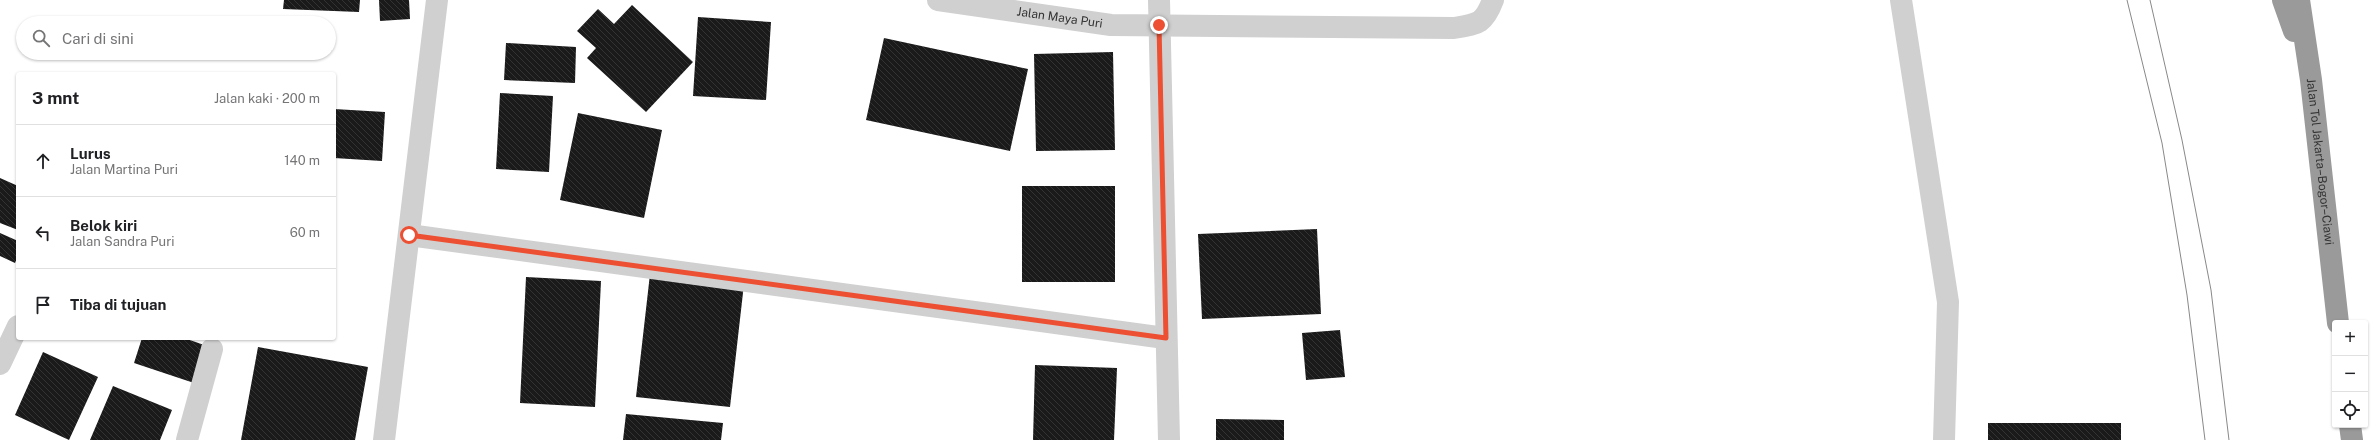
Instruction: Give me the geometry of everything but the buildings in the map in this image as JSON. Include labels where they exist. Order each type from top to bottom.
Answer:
[{"type":"highway","points":[[2283,0],[2311,80]]},
{"type":"highway","name":"Jalan Tol Jakarta–Bogor–Ciawi","points":[[2299,0],[2311,80],[2338,320]]},
{"type":"highway","points":[[2350,428],[2352,440]]},
{"type":"street","points":[[384,440],[437,0]]},
{"type":"street","name":"Jalan Maya Puri","points":[[938,0],[1112,25],[1454,28],[1477,25],[1488,15],[1493,0]]},
{"type":"street","points":[[1159,0],[1169,440]]},
{"type":"street","points":[[1901,0],[1948,302],[1944,440]]},
{"type":"street","points":[[409,235],[1166,338]]},
{"type":"street","points":[[0,364],[16,330]]},
{"type":"street","points":[[187,440],[212,349]]},
{"type":"tram line","points":[[2127,0],[2162,143],[2187,295],[2205,440]]},
{"type":"tram line","points":[[2150,0],[2182,140],[2211,290],[2229,440]]},
{"type":"route","points":[[409,235],[1166,338],[1159,25]]}]
